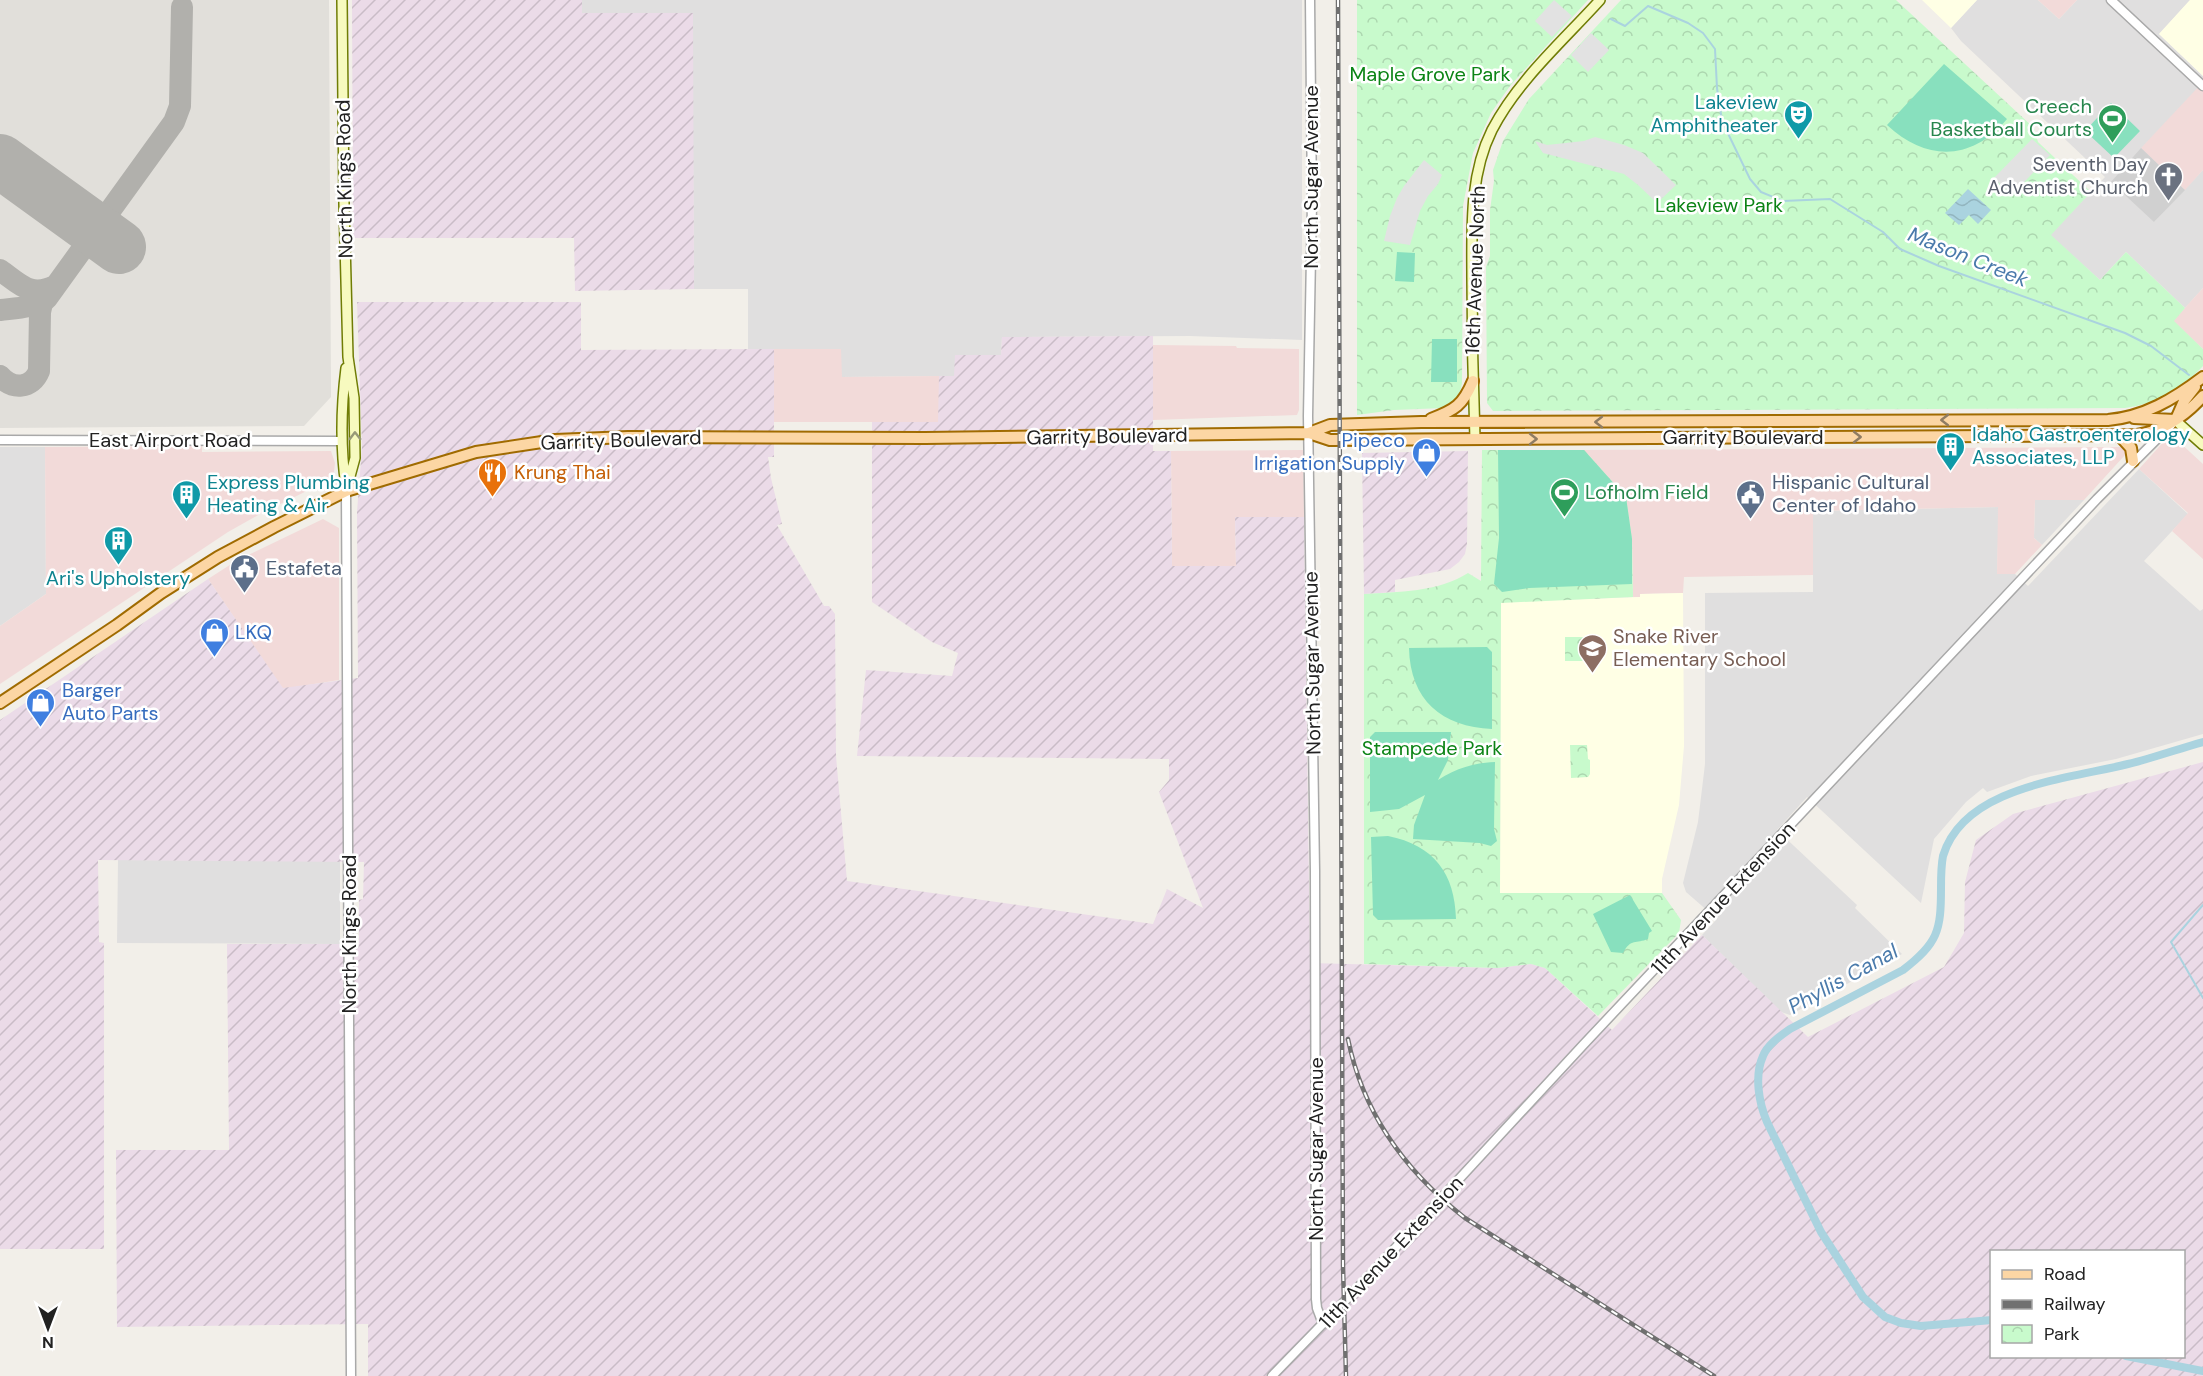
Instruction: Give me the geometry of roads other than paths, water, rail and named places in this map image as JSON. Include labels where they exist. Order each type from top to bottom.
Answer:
[{"type":"main road","name":"North Kings Road","points":[[342,0],[348,357],[354,398],[355,458],[346,491]]},
{"type":"main road","name":"16th Avenue North","points":[[1475,439],[1473,212],[1481,159],[1495,126],[1520,87],[1600,0]]},
{"type":"main road","name":"North Kings Road","points":[[346,491],[341,441],[342,401],[348,357]]},
{"type":"main road","name":"Garrity Boulevard","points":[[1309,433],[1330,425],[1421,422],[2127,418],[2172,399],[2203,378]]},
{"type":"main road","points":[[2175,420],[2184,401],[2203,378]]},
{"type":"main road","points":[[1421,422],[1459,406],[1467,396],[1473,381]]},
{"type":"main road","name":"Garrity Boulevard","points":[[0,703],[108,632],[161,593],[218,557],[346,491],[396,474],[476,452],[555,440],[675,436],[925,438],[1309,433],[1330,440],[2120,436],[2144,434],[2175,420],[2203,396]]},
{"type":"main road","points":[[2127,418],[2175,420],[2203,445]]},
{"type":"main road","points":[[2120,436],[2131,448],[2133,461]]},
{"type":"street","name":"North Sugar Avenue","points":[[1310,0],[1312,203],[1309,433],[1315,883],[1316,1299],[1323,1324]]},
{"type":"street","points":[[2111,0],[2203,86]]},
{"type":"street","name":"11th Avenue Extension","points":[[1272,1376],[2133,461],[2175,420]]},
{"type":"street","name":"East Airport Road","points":[[0,440],[341,441]]},
{"type":"street","name":"North Kings Road","points":[[346,491],[351,1376]]},
{"type":"water","points":[[1968,189],[1991,210],[1978,224],[1969,215],[1959,225],[1945,213]]},
{"type":"waterway","name":"Mason Creek","points":[[1611,19],[1625,26],[1648,6],[1688,23],[1703,33],[1715,49],[1722,121],[1750,179],[1761,192],[1783,201],[1830,199],[1883,232],[1900,249],[1939,266],[2125,333],[2151,346],[2189,375]]},
{"type":"waterway","name":"Phyllis Canal","points":[[1990,1320],[1921,1326],[1901,1323],[1885,1317],[1863,1297],[1821,1232],[1767,1122],[1758,1081],[1760,1064],[1771,1044],[1790,1029],[1903,970],[1924,952],[1938,926],[1943,856],[1955,833],[1972,814],[1995,800],[2021,789],[2137,762],[2203,742]]},
{"type":"waterway","name":"Mason Creek","points":[[2203,905],[2171,942],[2203,998]]},
{"type":"waterway","name":"Phyllis Canal","points":[[2136,1358],[2203,1371]]},
{"type":"railway","points":[[1338,0],[1343,1266],[1346,1376]]},
{"type":"railway","points":[[1348,1039],[1364,1092],[1376,1116],[1406,1161],[1444,1200],[1465,1218],[1714,1376]]},
{"type":"place","name":"Lakeview Amphitheater","points":[[1799,140]]},
{"type":"place","name":"Creech Basketball Courts","points":[[2113,144]]},
{"type":"place","name":"Seventh Day Adventist Church","points":[[2169,202]]},
{"type":"place","name":"Idaho Gastroenterology Associates, LLP","points":[[1951,472]]},
{"type":"place","name":"Pipeco Irrigation Supply","points":[[1426,478]]},
{"type":"place","name":"Krung Thai","points":[[493,498]]},
{"type":"place","name":"Lofholm Field","points":[[1564,518]]},
{"type":"place","name":"Express Plumbing Heating & Air","points":[[186,520]]},
{"type":"place","name":"Hispanic Cultural Center of Idaho","points":[[1751,520]]},
{"type":"place","name":"Ari's Upholstery","points":[[118,566]]},
{"type":"place","name":"Estafeta","points":[[245,594]]},
{"type":"place","name":"LKQ","points":[[214,658]]},
{"type":"place","name":"Snake River Elementary School","points":[[1592,674]]},
{"type":"place","name":"Barger Auto Parts","points":[[41,728]]},
{"type":"park label","name":"Maple Grove Park","points":[[1430,74]]},
{"type":"park label","name":"Lakeview Park","points":[[1719,205]]},
{"type":"park label","name":"Stampede Park","points":[[1432,748]]}]
